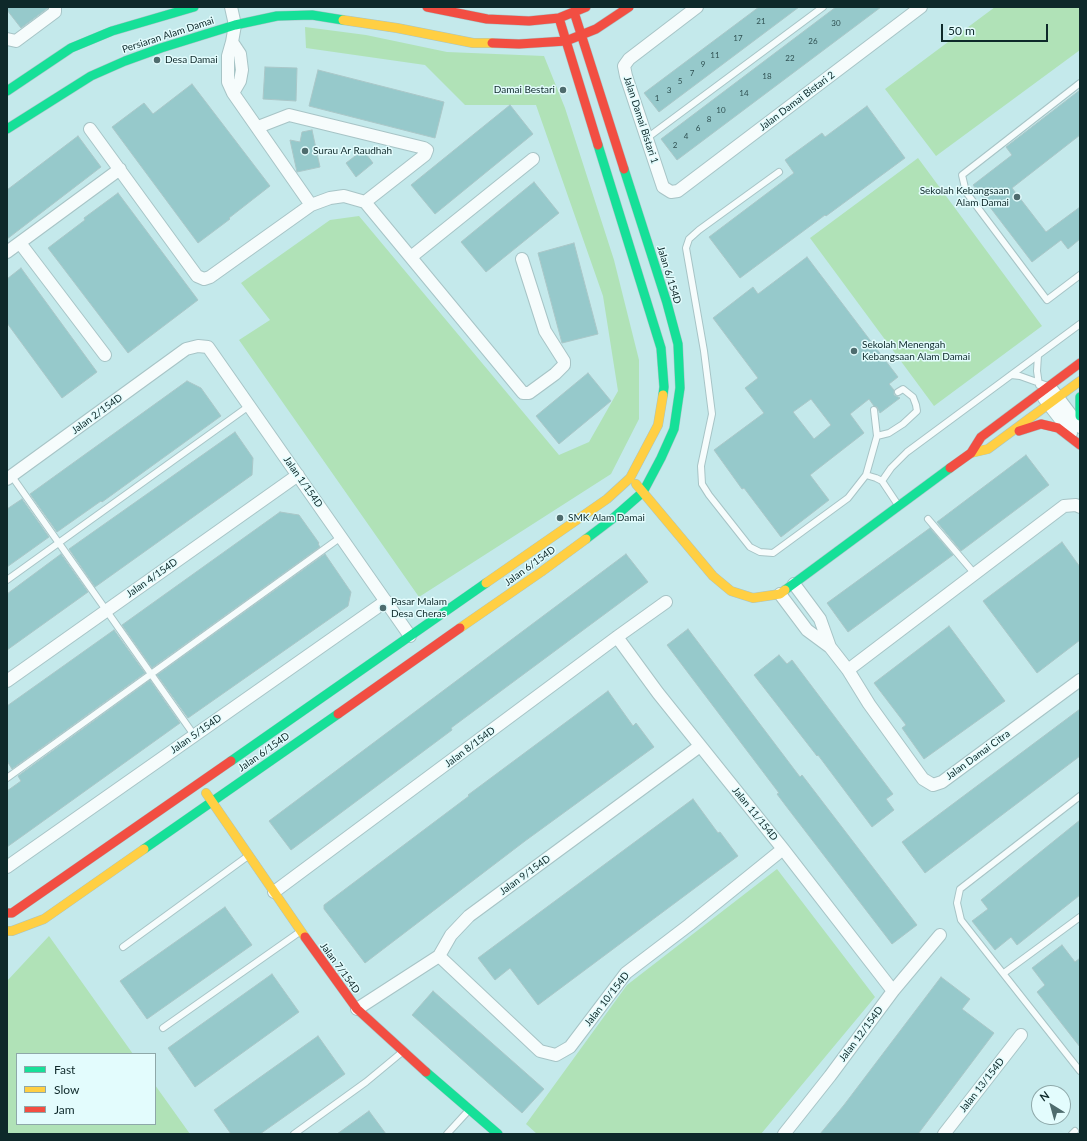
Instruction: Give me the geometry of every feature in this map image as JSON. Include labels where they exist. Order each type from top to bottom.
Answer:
[{"type":"street","points":[[7,39],[16,41],[55,12],[55,7]]},
{"type":"street","name":"Persiaran Alam Damai","points":[[7,91],[71,48],[112,31],[194,7]]},
{"type":"street","points":[[231,7],[235,25],[228,56],[228,82],[311,205]]},
{"type":"street","points":[[427,7],[487,19],[529,21],[559,18],[586,7]]},
{"type":"street","name":"Persiaran Alam Damai","points":[[7,129],[92,76],[125,61],[235,25],[277,16],[312,15],[397,28],[473,43],[519,44],[555,43],[582,40],[593,30],[629,7]]},
{"type":"street","name":"Jalan Damai Bistari 1","points":[[671,192],[663,187],[624,66],[629,59],[697,7]]},
{"type":"street","name":"Jalan Damai Bistari 2","points":[[671,192],[678,191],[922,7]]},
{"type":"street","name":"Jalan 6/154D","points":[[9,912],[199,783],[417,645],[541,572],[611,520],[643,492],[674,430],[680,388],[678,344],[667,303],[574,12]]},
{"type":"street","name":"Jalan 6/154D","points":[[7,931],[12,931],[44,920],[234,787],[607,499],[630,478],[658,425],[664,387],[661,348],[559,18]]},
{"type":"street","points":[[555,43],[565,48],[570,54]]},
{"type":"street","points":[[258,127],[289,115],[424,148],[427,150],[425,155],[365,202]]},
{"type":"street","points":[[90,129],[197,276],[204,280],[311,205],[330,198],[344,196],[365,202],[523,393],[529,393],[555,374],[564,365],[564,361],[545,331],[522,259]]},
{"type":"street","points":[[411,257],[533,159]]},
{"type":"street","points":[[7,252],[120,169]]},
{"type":"street","points":[[20,243],[105,355]]},
{"type":"street","name":"Jalan 1/154D","points":[[186,349],[198,346],[208,347],[417,645]]},
{"type":"street","name":"Jalan 2/154D","points":[[9,477],[186,349]]},
{"type":"street","points":[[971,453],[981,437],[1042,387],[1080,363]]},
{"type":"street","points":[[630,478],[643,492],[653,509],[713,576],[731,591],[753,598],[780,594],[971,453],[988,448],[1080,381]]},
{"type":"street","points":[[1042,387],[1053,401],[1080,445]]},
{"type":"street","points":[[1080,396],[1078,398],[1080,416]]},
{"type":"street","points":[[1053,401],[1080,427]]},
{"type":"street","points":[[1007,434],[1041,424],[1058,428],[1080,445]]},
{"type":"street","points":[[653,473],[653,509]]},
{"type":"street","name":"Jalan 4/154D","points":[[7,681],[298,475]]},
{"type":"street","points":[[848,670],[1064,506],[1076,505],[1080,508]]},
{"type":"street","points":[[611,520],[633,510]]},
{"type":"street","name":"Jalan Damai Citra","points":[[794,584],[820,619],[830,647]]},
{"type":"street","name":"Jalan Damai Citra","points":[[780,594],[807,630],[830,647],[848,670],[923,779],[933,785],[942,782],[1080,680]]},
{"type":"street","name":"Jalan 5/154D","points":[[7,867],[386,601]]},
{"type":"street","name":"Jalan 8/154D","points":[[274,892],[666,602]]},
{"type":"street","name":"Jalan 11/154D","points":[[618,637],[658,693],[783,849],[893,991]]},
{"type":"street","name":"Jalan 9/154D","points":[[357,1009],[439,956],[451,936],[469,916],[700,746]]},
{"type":"street","name":"Jalan 7/154D","points":[[199,783],[248,856],[357,1009],[403,1052],[498,1134]]},
{"type":"street","points":[[181,824],[198,814],[225,821],[225,797],[234,787]]},
{"type":"street","name":"Jalan 10/154D","points":[[439,956],[540,1051],[556,1055],[570,1047],[626,973],[689,925],[783,849]]},
{"type":"street","points":[[9,912],[44,920]]},
{"type":"street","name":"Jalan 12/154D","points":[[784,1134],[830,1076],[893,991],[940,936]]},
{"type":"street","name":"Jalan 13/154D","points":[[944,1134],[1021,1035]]},
{"type":"lane","points":[[647,138],[823,7]]},
{"type":"lane","points":[[1080,83],[962,175],[966,192],[1047,300],[1080,275]]},
{"type":"lane","points":[[779,172],[699,230],[689,239],[686,248],[704,351],[712,414],[701,466],[702,484],[750,547],[760,552],[773,553],[848,498],[866,475],[877,436],[874,410]]},
{"type":"lane","points":[[882,482],[891,468],[907,452],[1080,324]]},
{"type":"lane","points":[[1038,355],[1037,371],[1042,387]]},
{"type":"lane","points":[[1011,376],[1020,376],[1042,387]]},
{"type":"lane","points":[[877,436],[888,433],[903,424],[917,411],[913,396],[903,389],[898,392]]},
{"type":"lane","points":[[7,580],[249,406]]},
{"type":"lane","points":[[866,475],[876,478],[882,482],[899,506]]},
{"type":"lane","points":[[9,477],[59,543],[194,735]]},
{"type":"lane","points":[[928,519],[974,573]]},
{"type":"lane","points":[[7,778],[150,673],[341,537]]},
{"type":"lane","points":[[1080,796],[960,889],[958,904],[961,920],[1080,1071]]},
{"type":"lane","points":[[123,947],[248,856]]},
{"type":"lane","points":[[1004,973],[1080,917]]},
{"type":"lane","points":[[163,1028],[301,931]]},
{"type":"lane","points":[[294,1134],[366,1082],[403,1052]]},
{"type":"lane","points":[[447,1134],[469,1109]]},
{"type":"green space","points":[[995,7],[1078,7],[1080,10],[1080,50],[936,156],[885,89]]},
{"type":"green space","points":[[305,27],[366,35],[447,52],[544,56],[565,108],[614,260],[639,360],[639,419],[611,474],[419,597],[239,340],[270,320],[241,283],[330,220],[359,216],[559,455],[589,442],[618,391],[603,296],[536,105],[465,105],[425,65],[306,48]]},
{"type":"green space","points":[[918,158],[1042,326],[934,406],[810,238]]},
{"type":"green space","points":[[777,869],[875,997],[761,1134],[537,1134],[526,1124],[627,985]]},
{"type":"green space","points":[[49,936],[132,1053],[16,1053],[16,1125],[156,1125],[156,1086],[190,1134],[7,1134],[7,981]]},
{"type":"building","points":[[7,7],[48,8],[21,28],[7,10]]},
{"type":"building","points":[[759,7],[799,7],[659,112],[644,93]]},
{"type":"building","points":[[836,7],[881,7],[677,160],[661,139]]},
{"type":"building","points":[[265,67],[297,68],[296,101],[263,99]]},
{"type":"building","points":[[318,70],[444,102],[435,138],[309,106]]},
{"type":"building","points":[[192,84],[270,186],[198,243],[112,127],[144,103],[153,114]]},
{"type":"building","points":[[1080,90],[1080,135],[1012,188],[1046,232],[1080,207],[1080,239],[1068,249],[1061,240],[1032,262],[973,185],[1012,155],[1006,147]]},
{"type":"building","points":[[510,105],[533,134],[435,214],[411,185]]},
{"type":"building","points":[[867,106],[905,158],[740,278],[709,237],[794,173],[785,160],[822,133],[825,137]]},
{"type":"building","name":"Surau Ar Raudhah","points":[[312,130],[320,167],[297,172],[290,140],[300,142],[302,132]]},
{"type":"building","points":[[78,136],[101,167],[7,239],[7,190]]},
{"type":"building","points":[[363,150],[373,163],[356,177],[346,163]]},
{"type":"building","points":[[534,182],[559,213],[486,272],[461,242]]},
{"type":"building","points":[[118,193],[198,300],[128,353],[48,248],[85,220],[84,218]]},
{"type":"building","points":[[574,243],[598,334],[562,343],[538,253]]},
{"type":"building","points":[[807,257],[898,377],[889,384],[894,390],[894,395],[900,398],[880,413],[877,407],[874,406],[869,399],[850,414],[864,433],[810,475],[829,500],[781,537],[744,488],[742,489],[714,450],[764,413],[745,388],[758,378],[713,318],[753,287],[758,294]],"holes":[[[811,399],[831,425],[814,439],[793,412]]]},
{"type":"building","points":[[21,268],[97,372],[62,398],[7,323],[7,279]]},
{"type":"building","points":[[588,373],[611,401],[559,444],[536,416]]},
{"type":"building","points":[[187,381],[201,388],[221,416],[102,502],[101,501],[57,532],[30,494]]},
{"type":"building","points":[[235,432],[253,458],[252,475],[95,587],[69,549]]},
{"type":"building","points":[[1026,455],[1049,485],[961,551],[937,522]]},
{"type":"building","points":[[22,499],[49,537],[7,567],[7,509]]},
{"type":"building","points":[[280,512],[299,515],[319,543],[318,544],[320,547],[152,668],[122,625]]},
{"type":"building","points":[[930,528],[953,555],[848,632],[827,603]]},
{"type":"building","points":[[1062,542],[1080,567],[1080,640],[1037,673],[983,601]]},
{"type":"building","points":[[61,554],[88,592],[7,650],[7,594]]},
{"type":"building","points":[[325,554],[351,592],[348,606],[188,718],[157,675]]},
{"type":"building","points":[[626,554],[648,582],[451,728],[452,730],[291,850],[269,821]]},
{"type":"building","points":[[949,626],[1005,701],[924,759],[902,728],[906,725],[874,683]]},
{"type":"building","points":[[688,629],[800,777],[802,775],[917,925],[892,944],[786,806],[777,794],[779,793],[667,645]]},
{"type":"building","points":[[114,630],[145,673],[12,769],[7,761],[7,706]]},
{"type":"building","points":[[779,655],[787,664],[792,660],[893,794],[886,799],[894,810],[872,827],[818,755],[817,756],[754,675]]},
{"type":"building","points":[[150,680],[180,723],[7,847],[7,791],[21,781],[18,776]]},
{"type":"building","points":[[608,691],[633,726],[636,723],[654,747],[525,841],[365,963],[324,909],[324,905]]},
{"type":"building","points":[[1080,709],[1080,756],[925,873],[902,842]]},
{"type":"building","points":[[693,799],[718,833],[720,832],[738,856],[538,1005],[510,968],[495,980],[478,958]]},
{"type":"building","points":[[1080,820],[1080,895],[1017,945],[1011,937],[995,950],[972,921],[988,909],[981,900]]},
{"type":"building","points":[[225,907],[252,945],[147,1019],[120,981]]},
{"type":"building","points":[[1062,945],[1075,962],[1080,958],[1080,1047],[1037,992],[1045,985],[1032,968]]},
{"type":"building","points":[[272,974],[299,1012],[195,1087],[168,1048]]},
{"type":"building","points":[[941,977],[970,999],[962,1009],[994,1033],[918,1134],[820,1134],[844,1105]]},
{"type":"building","points":[[433,991],[544,1089],[522,1113],[412,1015]]},
{"type":"building","points":[[318,1036],[345,1074],[260,1134],[231,1134],[214,1110]]},
{"type":"building","points":[[369,1111],[386,1134],[337,1134]]},
{"type":"traffic: fast","points":[[7,91],[71,48],[112,31],[194,7]]},
{"type":"traffic: fast","points":[[7,129],[91,76],[125,61],[161,48],[235,25],[277,16],[312,15],[343,20]]},
{"type":"traffic: fast","points":[[598,145],[661,348],[664,387],[663,395]]},
{"type":"traffic: fast","points":[[586,539],[611,520],[643,492],[674,429],[680,388],[678,344],[667,303],[624,169]]},
{"type":"traffic: fast","points":[[1080,397],[1080,416]]},
{"type":"traffic: fast","points":[[785,590],[950,468]]},
{"type":"traffic: fast","points":[[231,761],[486,583]]},
{"type":"traffic: fast","points":[[144,849],[338,714]]},
{"type":"traffic: fast","points":[[426,1072],[498,1134]]},
{"type":"traffic: slow","points":[[343,20],[397,28],[473,43],[492,43]]},
{"type":"traffic: slow","points":[[971,453],[988,449],[1080,381]]},
{"type":"traffic: slow","points":[[486,583],[607,499],[630,478],[658,425],[663,395]]},
{"type":"traffic: slow","points":[[636,484],[713,576],[731,591],[753,598],[780,594],[785,590]]},
{"type":"traffic: slow","points":[[460,628],[586,539]]},
{"type":"traffic: slow","points":[[206,793],[305,937]]},
{"type":"traffic: slow","points":[[7,931],[12,931],[44,919],[144,849]]},
{"type":"traffic: jam","points":[[427,7],[487,19],[529,21],[559,18],[586,7]]},
{"type":"traffic: jam","points":[[492,43],[519,44],[566,41],[596,29],[629,7]]},
{"type":"traffic: jam","points":[[574,12],[624,169]]},
{"type":"traffic: jam","points":[[559,18],[598,145]]},
{"type":"traffic: jam","points":[[950,468],[971,453],[981,437],[1080,363]]},
{"type":"traffic: jam","points":[[1019,431],[1041,424],[1058,428],[1080,445]]},
{"type":"traffic: jam","points":[[338,714],[460,628]]},
{"type":"traffic: jam","points":[[7,913],[12,913],[231,761]]},
{"type":"traffic: jam","points":[[305,937],[357,1009],[426,1072]]},
{"type":"place","name":"Desa Damai","points":[[157,60]]},
{"type":"place","name":"Damai Bestari","points":[[563,90]]},
{"type":"place","name":"Surau Ar Raudhah","points":[[305,151]]},
{"type":"place","name":"Sekolah Kebangsaan Alam Damai","points":[[1017,197]]},
{"type":"place","name":"Sekolah Menengah Kebangsaan Alam Damai","points":[[854,351]]},
{"type":"place","name":"SMK Alam Damai","points":[[560,518]]},
{"type":"place","name":"Pasar Malam Desa Cheras","points":[[383,608]]}]
